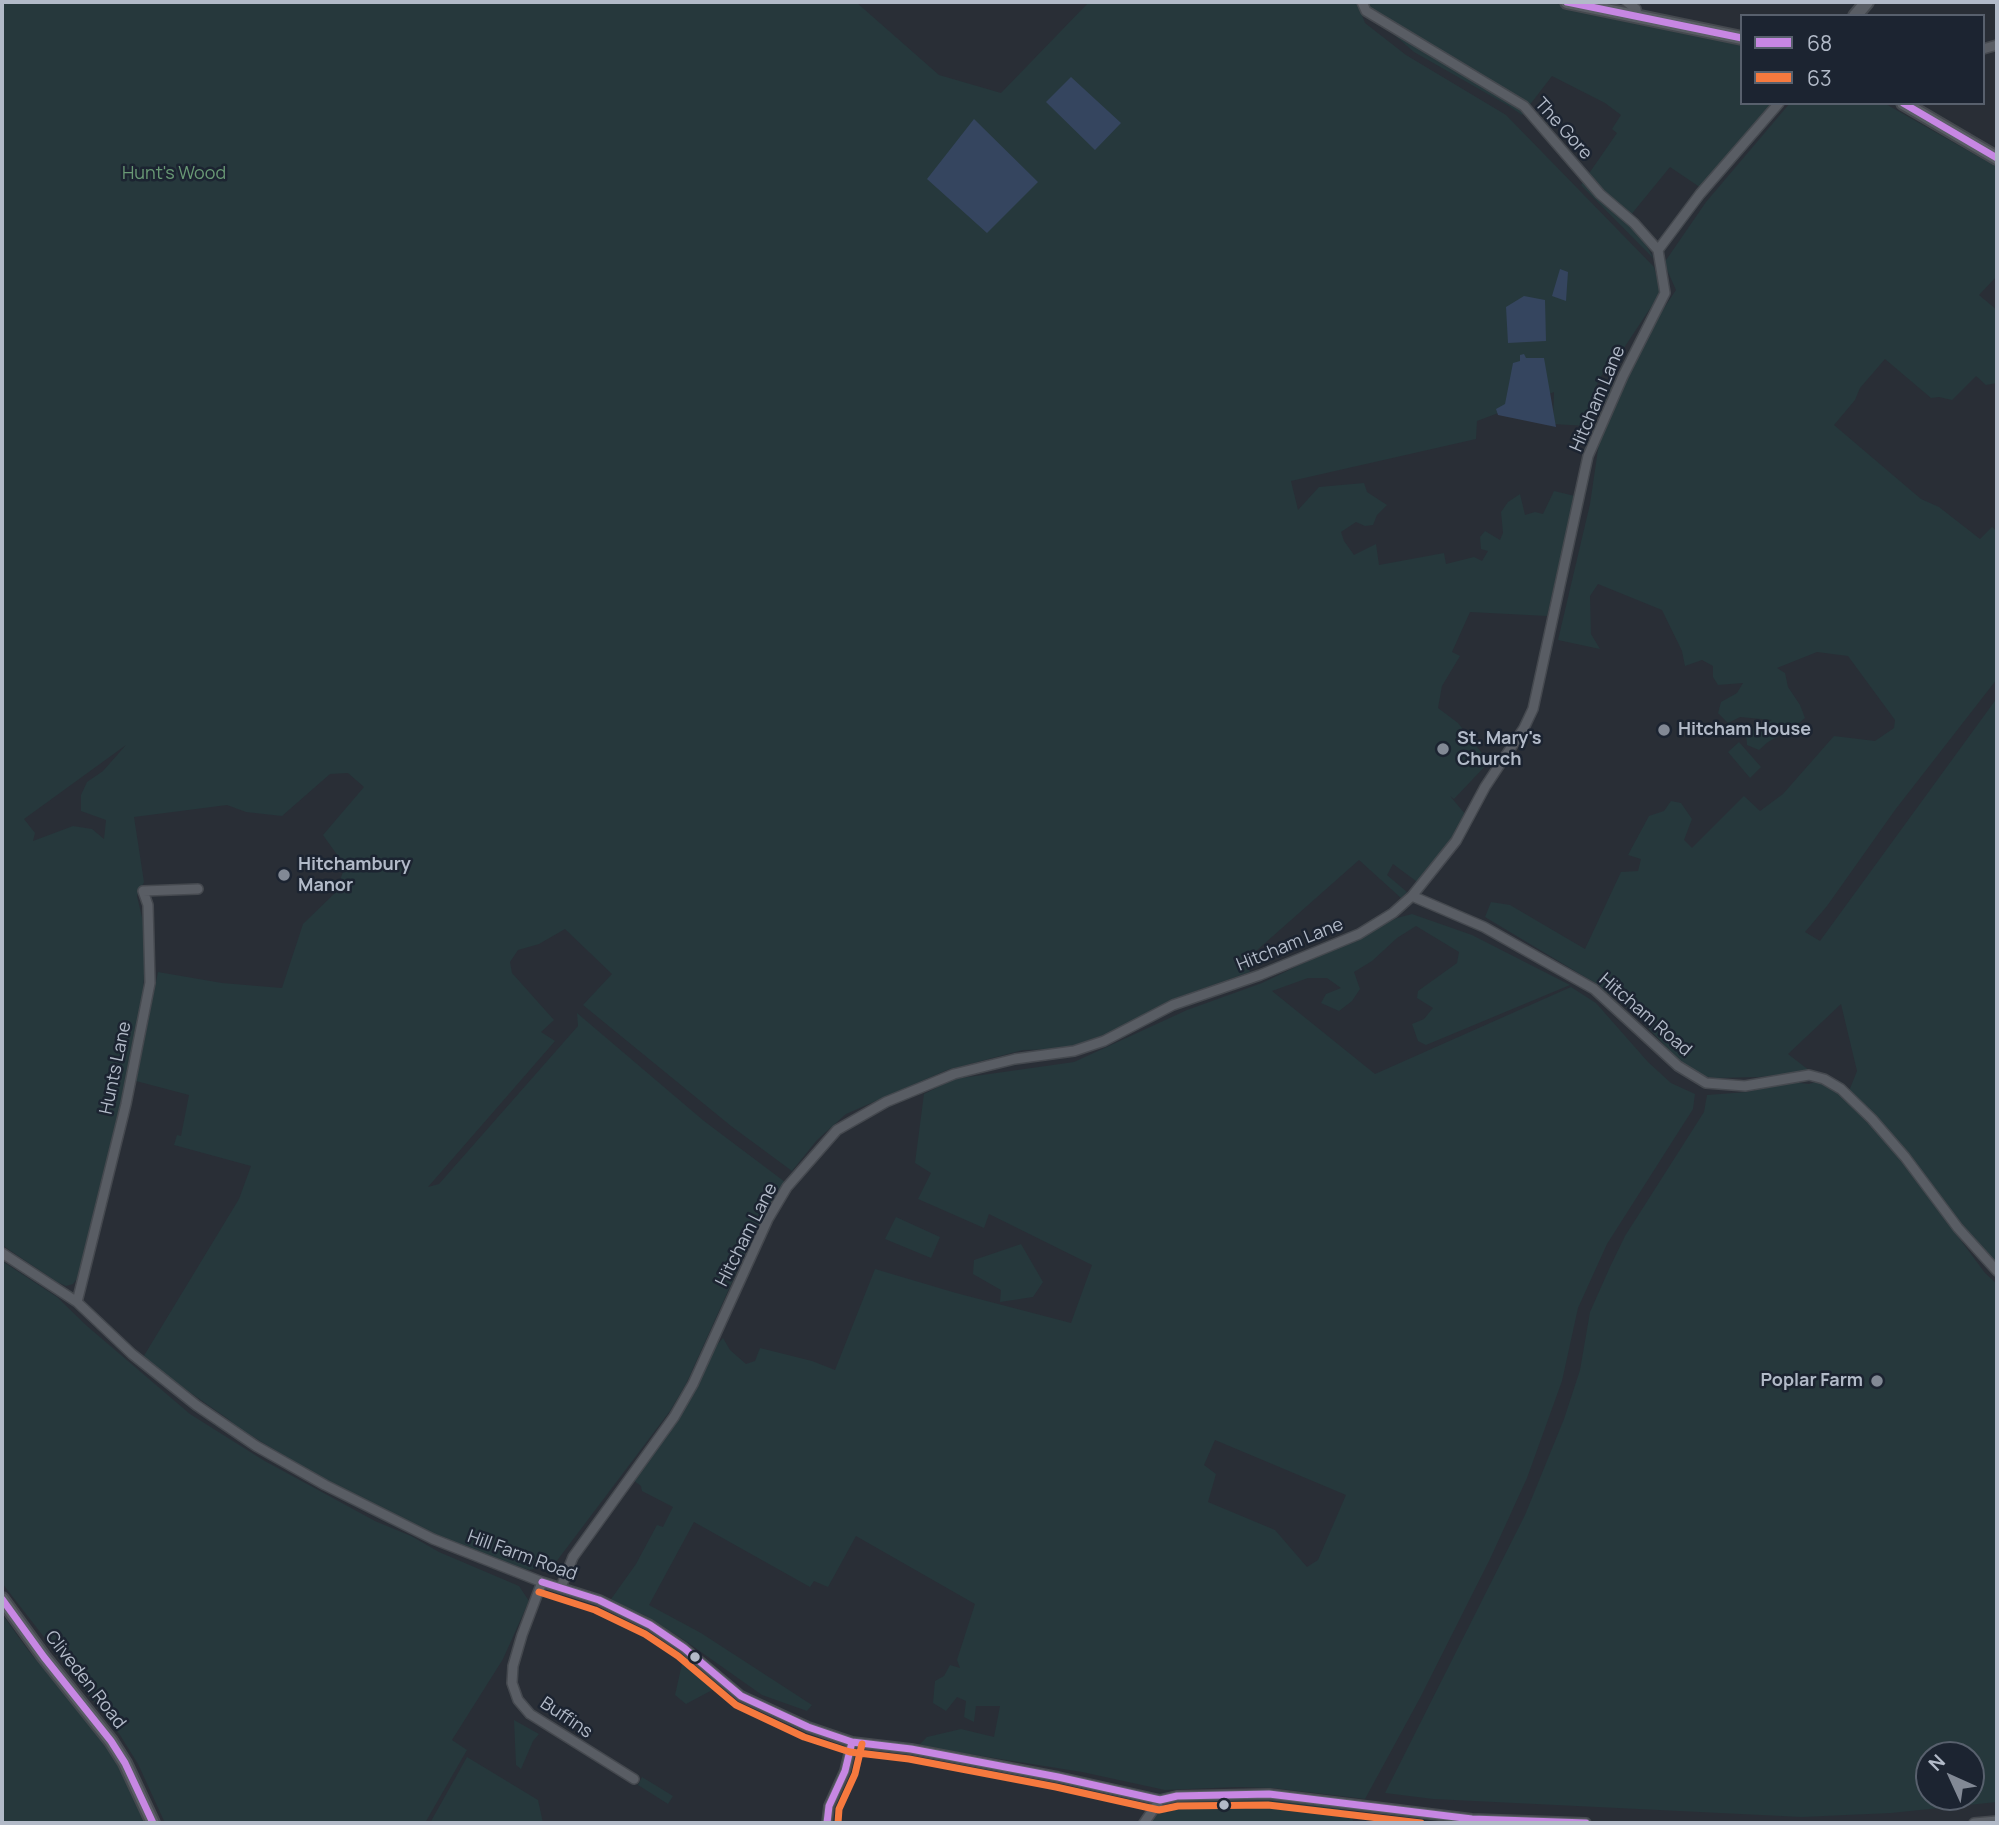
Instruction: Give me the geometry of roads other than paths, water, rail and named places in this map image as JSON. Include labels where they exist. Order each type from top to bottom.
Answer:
[{"type":"street","name":"The Gore","points":[[1362,2],[1366,12],[1524,107],[1600,194],[1634,223],[1658,250]]},
{"type":"street","points":[[1567,2],[1740,38]]},
{"type":"street","points":[[1628,2],[1636,9],[1637,16]]},
{"type":"street","points":[[1658,250],[1700,194],[1777,105]]},
{"type":"street","points":[[1907,105],[1997,158]]},
{"type":"street","name":"Hitcham Lane","points":[[561,1587],[573,1557],[674,1417],[693,1384],[768,1219],[787,1187],[837,1130],[886,1102],[954,1074],[1015,1059],[1074,1051],[1104,1041],[1173,1005],[1260,975],[1359,934],[1393,913],[1412,896],[1456,841],[1485,787],[1524,728],[1533,709],[1588,456],[1623,376],[1665,293],[1658,250]]},
{"type":"street","name":"Hunts Lane","points":[[77,1302],[126,1104],[150,983],[148,905],[143,891],[198,888]]},
{"type":"street","name":"Hitcham Road","points":[[1412,896],[1484,927],[1594,989],[1678,1066],[1706,1083],[1745,1086],[1809,1075],[1824,1079],[1841,1089],[1872,1119],[1958,1228],[1997,1271]]},
{"type":"street","name":"Hill Farm Road","points":[[2,1253],[77,1302],[132,1354],[185,1396],[256,1446],[325,1485],[433,1539],[542,1582],[599,1600],[650,1625],[684,1648],[741,1696],[808,1727],[852,1742],[911,1749],[1160,1800],[1177,1796],[1269,1794],[1472,1819],[1586,1823]]},
{"type":"street","name":"Buffins","points":[[542,1582],[513,1666],[512,1683],[518,1700],[530,1714],[634,1779]]},
{"type":"street","name":"Cliveden Road","points":[[2,1599],[111,1741],[125,1763],[153,1823]]},
{"type":"street","points":[[827,1823],[829,1806],[845,1771],[852,1742]]},
{"type":"street","points":[[1144,1823],[1160,1800]]},
{"type":"street","points":[[1974,1823],[1997,1821]]},
{"type":"water","points":[[1071,77],[1121,123],[1095,150],[1046,102]]},
{"type":"water","points":[[974,119],[1038,182],[987,233],[927,179]]},
{"type":"water","points":[[1560,269],[1568,272],[1566,301],[1552,296]]},
{"type":"water","points":[[1524,296],[1545,300],[1546,341],[1508,343],[1506,307]]},
{"type":"water","points":[[1524,354],[1526,358],[1544,358],[1556,427],[1498,415],[1496,409],[1505,404],[1513,363],[1520,361],[1520,355]]},
{"type":"place","name":"Hitcham House","points":[[1664,730]]},
{"type":"place","name":"St. Mary's Church","points":[[1443,749]]},
{"type":"place","name":"Hitchambury Manor","points":[[284,875]]},
{"type":"place","name":"Poplar Farm","points":[[1877,1381]]},
{"type":"park label","name":"Hunt's Wood","points":[[174,174]]}]
